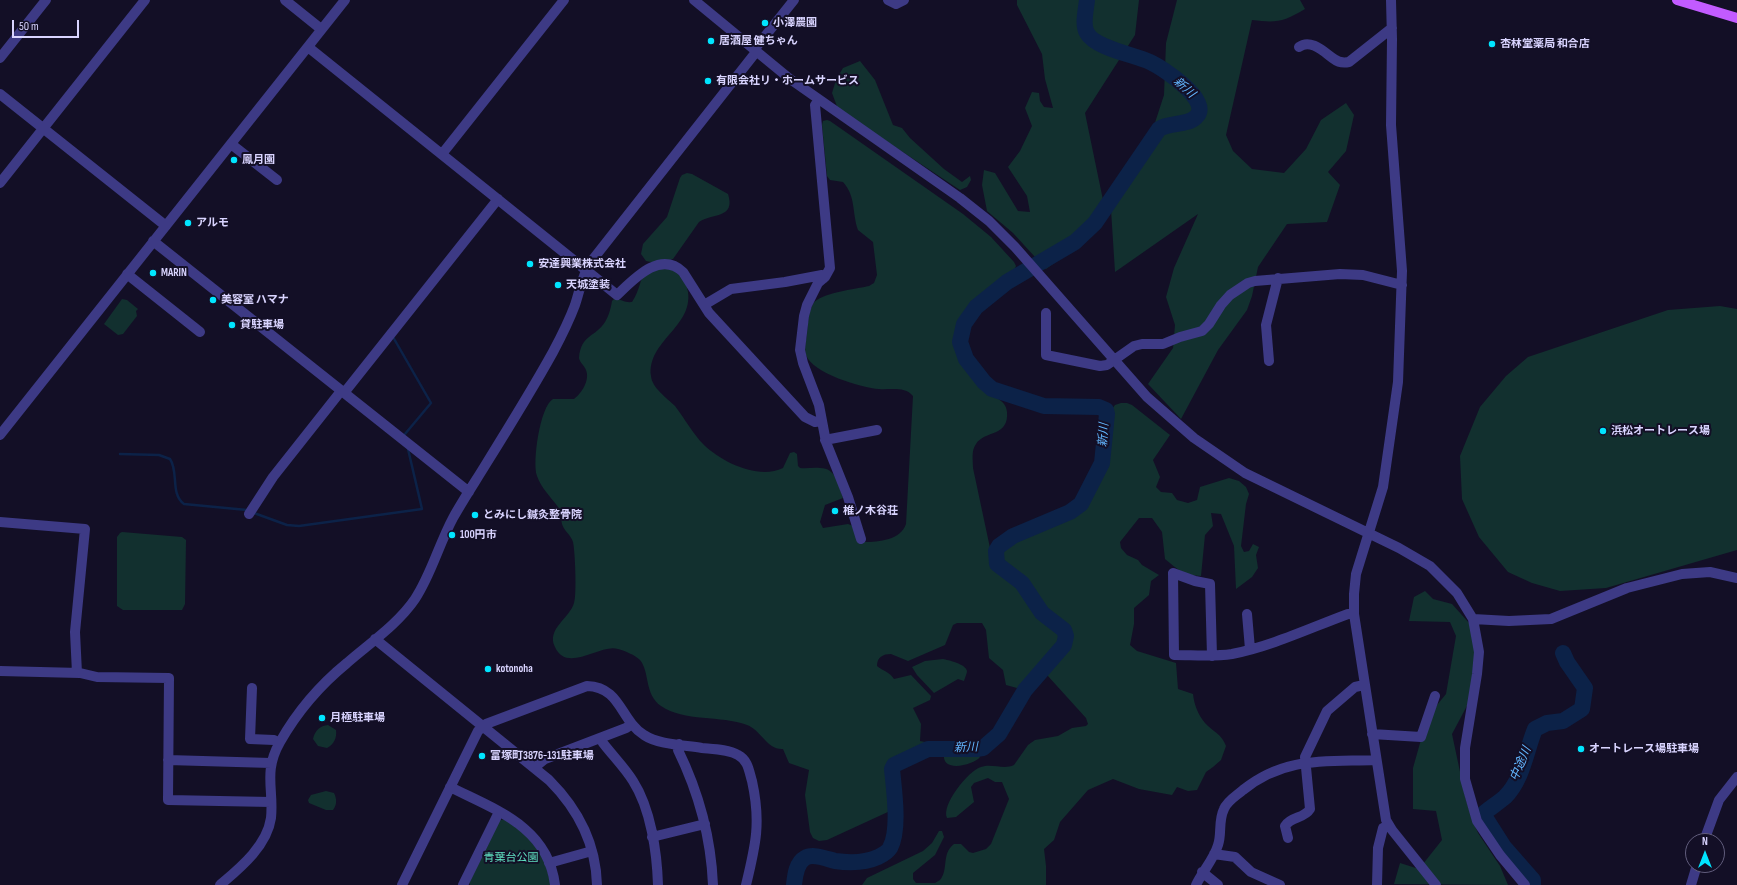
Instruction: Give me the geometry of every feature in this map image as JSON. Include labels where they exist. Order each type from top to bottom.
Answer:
[{"type":"main road","points":[[1677,0],[1737,18]]},
{"type":"street","points":[[0,58],[46,0]]},
{"type":"street","points":[[0,183],[145,0]]},
{"type":"street","points":[[285,0],[322,29]]},
{"type":"street","points":[[0,435],[345,0]]},
{"type":"street","points":[[442,154],[564,0]]},
{"type":"street","points":[[694,0],[755,51],[819,100],[970,206],[998,230],[1041,276],[1113,360],[1148,398],[1170,419],[1219,457],[1259,480],[1367,534],[1399,548],[1430,566],[1457,593],[1477,619],[1479,652],[1478,674],[1465,748],[1465,778],[1477,820],[1500,855],[1525,885]]},
{"type":"street","points":[[220,885],[255,852],[263,841],[271,819],[269,780],[272,763],[279,743],[295,719],[321,687],[405,611],[415,598],[451,522],[553,350],[576,303],[586,270],[595,255],[794,0]]},
{"type":"street","points":[[888,0],[896,4],[904,0]]},
{"type":"street","points":[[1390,0],[1392,28],[1391,125],[1402,284],[1398,382],[1390,446],[1383,486],[1367,534],[1356,574],[1354,614],[1376,760],[1388,826],[1436,885]]},
{"type":"street","points":[[1299,47],[1303,44],[1308,44],[1322,49],[1334,60],[1342,63],[1349,62],[1392,28]]},
{"type":"street","points":[[308,47],[617,295],[648,268],[657,265],[672,265],[683,272],[709,313],[804,417],[815,422],[822,421]]},
{"type":"street","points":[[0,94],[166,226]]},
{"type":"street","points":[[819,100],[815,105],[830,268],[824,278],[818,283],[807,305],[800,343],[801,356],[815,393],[826,440],[846,492],[861,539]]},
{"type":"street","points":[[231,144],[277,180]]},
{"type":"street","points":[[249,514],[273,477],[498,199]]},
{"type":"street","points":[[153,241],[469,492]]},
{"type":"street","points":[[127,274],[200,332]]},
{"type":"street","points":[[1043,318],[1046,355],[1096,366],[1107,365],[1134,346],[1142,344],[1163,344],[1202,330],[1210,324],[1221,305],[1236,291],[1248,283],[1278,278],[1340,274],[1363,275],[1402,284]]},
{"type":"street","points":[[704,305],[731,289],[785,282],[822,275],[824,278]]},
{"type":"street","points":[[1268,361],[1266,325],[1278,278]]},
{"type":"street","points":[[826,440],[877,430]]},
{"type":"street","points":[[0,522],[86,529],[74,636],[76,672]]},
{"type":"street","points":[[1477,619],[1502,621],[1551,619],[1627,588],[1682,574],[1710,572],[1737,578]]},
{"type":"street","points":[[1212,656],[1210,584],[1195,581],[1173,573],[1174,655],[1212,656],[1231,654],[1250,649],[1348,614],[1354,614]]},
{"type":"street","points":[[1247,614],[1250,649]]},
{"type":"street","points":[[375,639],[555,786],[572,807],[586,831],[592,851],[597,885]]},
{"type":"street","points":[[0,671],[76,672],[98,676],[169,678],[168,800],[271,802]]},
{"type":"street","points":[[1288,838],[1285,826],[1287,822],[1307,814],[1310,809],[1305,756],[1327,711],[1355,687],[1364,685]]},
{"type":"street","points":[[402,885],[478,731],[486,724],[587,686],[595,686],[609,692],[638,731],[651,739],[730,752],[737,754],[747,764],[756,799],[758,820],[755,851],[746,885]]},
{"type":"street","points":[[252,688],[250,740],[274,740],[279,743]]},
{"type":"street","points":[[1372,734],[1421,737],[1435,696]]},
{"type":"street","points":[[534,768],[545,759],[632,724]]},
{"type":"street","points":[[600,738],[634,782],[645,805],[656,853],[658,885]]},
{"type":"street","points":[[679,744],[678,750],[694,784],[705,824],[711,856],[713,885]]},
{"type":"street","points":[[168,760],[272,763]]},
{"type":"street","points":[[1196,885],[1219,843],[1221,815],[1227,803],[1250,784],[1264,775],[1288,766],[1305,762],[1376,760]]},
{"type":"street","points":[[1707,833],[1719,800],[1737,777]]},
{"type":"street","points":[[450,787],[498,812],[522,826],[532,834],[540,844],[549,862],[555,885]]},
{"type":"street","points":[[463,885],[498,812]]},
{"type":"street","points":[[652,836],[705,824]]},
{"type":"street","points":[[1377,885],[1379,843],[1383,828],[1388,826]]},
{"type":"street","points":[[549,862],[592,851]]},
{"type":"street","points":[[1214,854],[1235,857],[1251,872],[1280,885]]},
{"type":"street","points":[[1202,872],[1218,885]]},
{"type":"street","points":[[1691,885],[1694,873]]},
{"type":"green space","points":[[1017,0],[1139,0],[1135,35],[1085,113],[1103,200],[1081,244],[1046,269],[1013,233],[987,211],[982,185],[984,170],[995,173],[1018,211],[1030,212],[1027,196],[1008,167],[1020,151],[1032,126],[1025,108],[1032,92],[1039,93],[1040,101],[1044,107],[1053,108],[1045,79],[1042,54],[1017,5]]},
{"type":"green space","points":[[1177,0],[1300,0],[1305,9],[1285,19],[1274,21],[1252,20],[1226,135],[1233,151],[1252,169],[1284,173],[1306,149],[1321,120],[1346,103],[1354,115],[1346,151],[1328,172],[1340,185],[1327,222],[1287,224],[1258,267],[1252,296],[1247,310],[1218,350],[1181,419],[1148,384],[1173,348],[1175,325],[1166,297],[1174,268],[1198,214],[1115,272],[1110,194],[1150,138],[1164,95],[1166,43]]},
{"type":"green space","points":[[860,61],[875,80],[893,125],[902,128],[910,138],[944,169],[962,182],[970,176],[971,180],[967,187],[960,190],[838,109],[832,93],[836,80],[843,68]]},
{"type":"green space","points":[[827,120],[963,214],[991,237],[1016,266],[1010,275],[987,289],[966,309],[956,328],[956,345],[958,354],[972,378],[984,390],[1001,401],[1007,412],[1007,420],[1004,426],[980,440],[974,447],[973,453],[973,468],[993,562],[997,568],[1022,589],[1040,615],[1061,632],[1062,641],[1057,650],[1026,684],[1017,688],[1006,685],[1003,670],[989,658],[986,630],[982,623],[957,623],[953,625],[945,645],[908,661],[891,654],[879,658],[877,666],[894,679],[911,675],[931,696],[930,700],[913,708],[921,724],[920,741],[925,742],[925,744],[922,748],[894,760],[891,765],[889,771],[891,798],[890,811],[827,840],[819,841],[813,838],[810,832],[805,795],[809,770],[789,763],[783,749],[777,748],[768,743],[756,731],[747,725],[726,720],[680,714],[661,706],[652,695],[643,665],[640,660],[627,652],[611,648],[576,658],[568,658],[560,655],[553,641],[556,629],[572,608],[574,603],[576,582],[574,547],[572,540],[562,524],[558,507],[537,476],[536,448],[544,412],[548,404],[553,399],[574,399],[582,390],[586,382],[587,374],[579,358],[580,350],[586,340],[605,322],[609,314],[612,301],[614,299],[632,302],[645,275],[662,268],[672,267],[685,281],[688,292],[688,304],[684,315],[656,353],[652,364],[651,376],[657,389],[675,406],[700,441],[730,463],[763,472],[783,468],[790,453],[794,452],[797,454],[798,466],[800,468],[825,469],[833,474],[838,482],[843,498],[825,505],[820,522],[823,528],[848,524],[853,526],[864,542],[883,541],[899,534],[906,524],[913,396],[902,390],[871,388],[850,383],[818,368],[810,362],[805,353],[808,319],[813,304],[817,300],[830,294],[869,286],[874,283],[877,275],[873,242],[858,230],[852,199],[847,187],[843,182],[830,180],[827,176],[822,125],[823,121]]},
{"type":"green space","points":[[687,173],[692,174],[728,194],[730,202],[729,208],[721,214],[699,222],[673,259],[656,263],[646,261],[641,254],[643,244],[667,217],[680,178],[682,175]]},
{"type":"green space","points":[[122,299],[127,300],[138,309],[136,311],[137,316],[123,334],[118,335],[104,324]]},
{"type":"green space","name":"浜松オートレース場","points":[[1720,306],[1737,309],[1737,550],[1606,588],[1560,591],[1532,583],[1508,572],[1479,537],[1462,499],[1460,456],[1480,407],[1506,376],[1528,357],[1668,310]]},
{"type":"green space","points":[[1121,403],[1132,405],[1170,435],[1153,460],[1160,477],[1156,487],[1161,492],[1172,493],[1177,500],[1188,503],[1197,500],[1200,487],[1229,478],[1239,481],[1246,487],[1249,494],[1246,504],[1241,546],[1244,552],[1249,551],[1253,544],[1259,547],[1256,555],[1258,568],[1252,577],[1236,589],[1234,546],[1221,514],[1211,513],[1213,526],[1205,535],[1201,576],[1182,571],[1165,559],[1162,532],[1152,518],[1139,518],[1120,542],[1121,548],[1127,555],[1138,560],[1142,565],[1159,575],[1151,581],[1149,595],[1134,608],[1134,624],[1130,645],[1137,651],[1176,663],[1178,689],[1193,694],[1198,713],[1226,746],[1221,760],[1206,772],[1197,790],[1188,791],[1177,787],[1172,795],[1139,789],[1113,779],[1088,790],[1060,822],[1054,840],[1044,849],[1046,885],[862,885],[867,878],[923,851],[932,843],[939,831],[942,831],[944,837],[935,855],[913,873],[913,879],[916,883],[935,883],[940,880],[943,876],[946,857],[950,848],[954,844],[961,844],[969,852],[973,853],[986,849],[991,844],[1009,799],[1002,782],[995,782],[988,778],[974,783],[971,787],[974,802],[956,817],[947,818],[946,812],[948,805],[963,781],[981,767],[1006,767],[1014,765],[1028,745],[1035,740],[1058,736],[1072,728],[1086,726],[1088,724],[1086,718],[1047,675],[1048,667],[1067,647],[1069,632],[1064,625],[1045,611],[1024,581],[1000,562],[999,552],[1019,537],[1071,515],[1084,507],[1105,464],[1112,409],[1115,405]]},
{"type":"green space","points":[[122,532],[182,537],[186,540],[185,604],[182,610],[123,610],[117,606],[117,537]]},
{"type":"green space","points":[[1425,591],[1433,599],[1452,604],[1470,624],[1476,653],[1469,702],[1452,734],[1466,800],[1473,821],[1478,833],[1500,866],[1508,885],[1394,884],[1400,863],[1419,869],[1442,840],[1436,811],[1413,809],[1413,768],[1422,736],[1437,705],[1446,694],[1456,636],[1450,622],[1409,621],[1414,597]]},
{"type":"green space","points":[[943,659],[953,661],[964,666],[967,673],[964,681],[958,679],[934,693],[917,675],[912,667],[925,661]]},
{"type":"green space","points":[[328,725],[336,730],[336,736],[332,745],[327,748],[318,746],[313,739],[315,733],[320,727]]},
{"type":"green space","points":[[949,752],[974,753],[980,757],[972,763],[953,766],[945,761],[944,755]]},
{"type":"green space","points":[[326,791],[334,793],[335,795],[336,804],[333,810],[326,810],[309,803],[308,800],[311,795]]},
{"type":"green space","name":"青葉台公園","points":[[504,819],[520,828],[544,857],[551,885],[470,885],[469,880],[498,821]]},
{"type":"waterway","name":"新川","points":[[794,885],[798,866],[805,858],[816,856],[840,862],[857,862],[873,859],[883,855],[890,848],[895,831],[896,810],[892,769],[894,765],[928,749],[983,748],[999,734],[1025,690],[1064,645],[1066,636],[1064,630],[1042,613],[1022,583],[997,564],[996,551],[999,546],[1013,536],[1070,512],[1081,504],[1102,463],[1107,414],[1106,410],[1099,407],[1044,406],[992,389],[984,382],[966,359],[960,342],[964,324],[976,307],[1007,282],[1075,242],[1095,223],[1159,129],[1168,125],[1188,122],[1196,117],[1199,110],[1198,102],[1192,94],[1165,71],[1150,62],[1106,47],[1091,38],[1087,33],[1085,26],[1087,0]]},
{"type":"waterway","points":[[393,337],[431,403],[405,434]]},
{"type":"waterway","points":[[254,513],[287,525],[299,526],[422,509],[408,449]]},
{"type":"waterway","points":[[120,454],[159,455],[170,459],[173,464],[177,495],[184,504],[247,510]]},
{"type":"waterway","name":"中途川","points":[[1533,885],[1533,880],[1504,847],[1483,814],[1505,797],[1516,782],[1535,729],[1547,723],[1563,721],[1582,709],[1585,688],[1567,662],[1563,653]]},
{"type":"place","name":"小澤農園","points":[[765,23]]},
{"type":"place","name":"居酒屋 健ちゃん","points":[[711,41]]},
{"type":"place","name":"杏林堂薬局 和合店","points":[[1492,44]]},
{"type":"place","name":"有限会社リ・ホームサービス","points":[[708,81]]},
{"type":"place","name":"鳳月園","points":[[234,160]]},
{"type":"place","name":"アルモ","points":[[188,223]]},
{"type":"place","name":"安達興業株式会社","points":[[530,264]]},
{"type":"place","name":"MARIN","points":[[153,273]]},
{"type":"place","name":"天城塗装","points":[[558,285]]},
{"type":"place","name":"美容室 ハマナ","points":[[213,300]]},
{"type":"place","name":"貸駐車場","points":[[232,325]]},
{"type":"place","name":"浜松オートレース場","points":[[1603,431]]},
{"type":"place","name":"椎ノ木谷荘","points":[[835,511]]},
{"type":"place","name":"とみにし鍼灸整骨院","points":[[475,515]]},
{"type":"place","name":"100円市","points":[[452,535]]},
{"type":"place","name":"kotonoha","points":[[488,669]]},
{"type":"place","name":"月極駐車場","points":[[322,718]]},
{"type":"place","name":"オートレース場駐車場","points":[[1581,749]]},
{"type":"place","name":"富塚町3876-131駐車場","points":[[482,756]]}]
